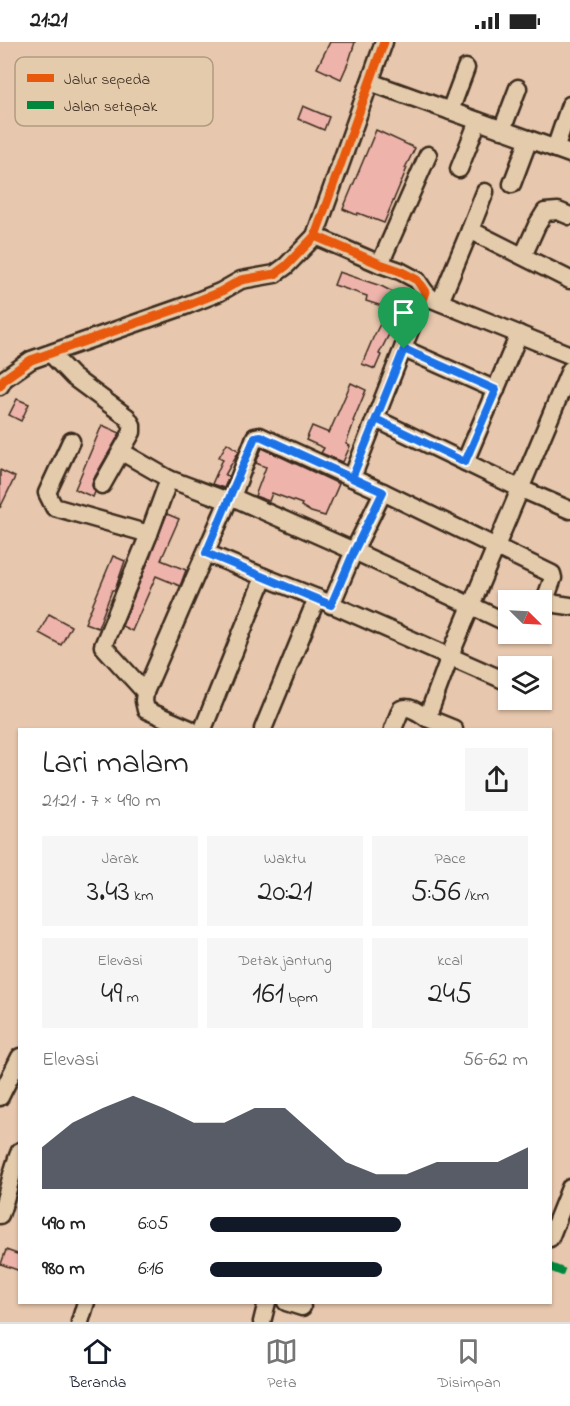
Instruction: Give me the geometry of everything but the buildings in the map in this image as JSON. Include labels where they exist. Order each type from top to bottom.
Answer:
[{"type":"street","points":[[0,386],[4,379],[31,360],[185,306],[220,292],[241,280],[275,274],[286,266],[315,236],[384,42]]},
{"type":"street","points":[[450,111],[466,68]]},
{"type":"street","points":[[370,82],[562,151],[570,105]]},
{"type":"street","points":[[502,130],[518,88]]},
{"type":"street","points":[[459,169],[477,121]]},
{"type":"street","points":[[512,184],[529,139]]},
{"type":"street","points":[[380,264],[428,154]]},
{"type":"street","points":[[440,302],[485,192]]},
{"type":"street","points":[[523,256],[545,212],[558,211],[570,216]]},
{"type":"street","points":[[470,230],[570,280]]},
{"type":"street","points":[[315,236],[417,280],[432,299],[570,355]]},
{"type":"street","points":[[352,478],[425,292]]},
{"type":"street","points":[[465,462],[519,334]]},
{"type":"street","points":[[404,349],[496,390]]},
{"type":"street","points":[[51,354],[73,377],[127,417],[132,425],[132,432],[102,485]]},
{"type":"street","points":[[427,718],[519,488],[570,370]]},
{"type":"street","points":[[376,419],[570,510]]},
{"type":"street","points":[[188,728],[146,710],[145,692],[230,499],[253,440],[257,437],[383,492],[552,574],[553,578],[548,590]]},
{"type":"street","points":[[71,441],[47,494],[54,507],[149,534]]},
{"type":"street","points":[[122,452],[169,479],[230,499],[354,551],[498,618]]},
{"type":"street","points":[[145,692],[103,646],[169,479]]},
{"type":"street","points":[[263,728],[324,602],[354,551],[383,492]]},
{"type":"street","points":[[206,553],[498,678]]},
{"type":"street","points":[[203,728],[264,577]]},
{"type":"street","points":[[552,604],[570,606]]},
{"type":"street","points":[[393,728],[400,709],[405,707],[452,728]]},
{"type":"street","points":[[0,1097],[18,1061]]},
{"type":"street","points":[[0,1215],[9,1197],[13,1167],[18,1156]]},
{"type":"street","points":[[552,1233],[570,1188]]},
{"type":"street","points":[[80,1322],[85,1304]]},
{"type":"street","points":[[262,1322],[266,1304]]},
{"type":"marked path","points":[[552,1268],[570,1275]]},
{"type":"cycle path","points":[[0,386],[4,379],[31,360],[185,306],[220,292],[241,280],[275,274],[286,266],[315,236],[384,42]]},
{"type":"cycle path","points":[[315,236],[400,271],[417,280],[425,292],[352,478],[383,492],[331,605]]},
{"type":"route","points":[[404,349],[352,478],[260,436],[255,437],[206,553],[331,605],[383,492],[352,478],[376,419],[465,462],[496,390],[404,349]]}]
